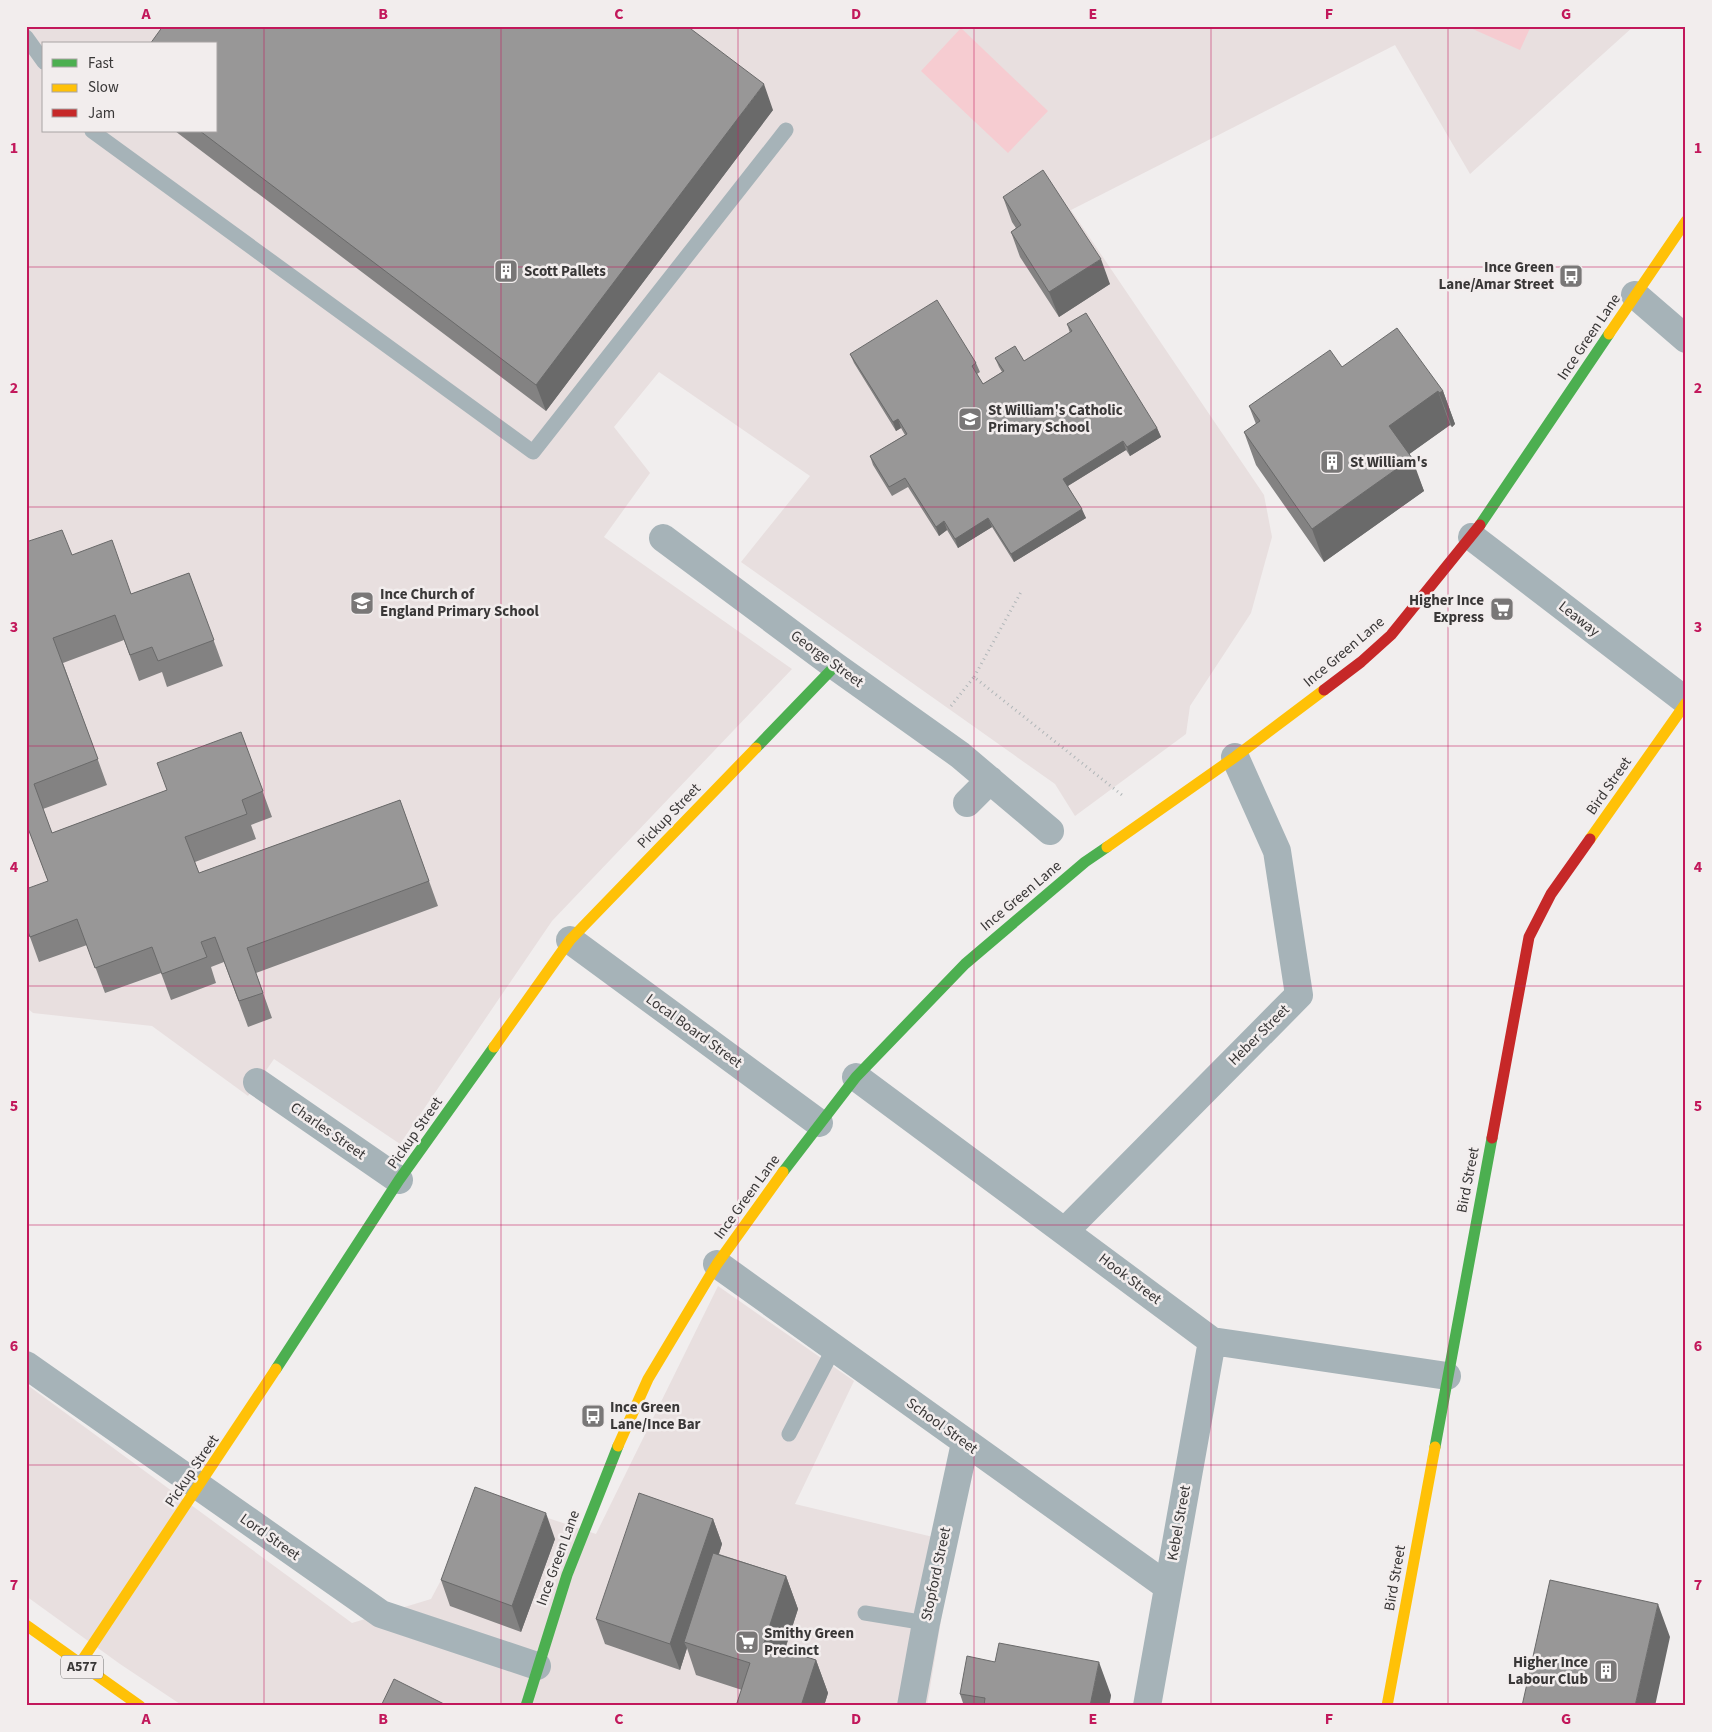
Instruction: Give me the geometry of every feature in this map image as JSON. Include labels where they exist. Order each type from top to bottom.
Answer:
[{"type":"main road","name":"Ince Green Lane","points":[[526,1706],[536,1666],[567,1575],[606,1473],[648,1379],[717,1264],[819,1123],[856,1077],[965,964],[1086,862],[1235,757],[1361,662],[1391,635],[1472,537],[1686,221]]},
{"type":"main road","name":"Pickup Street","points":[[79,1665],[199,1488],[399,1180],[570,940],[835,666]]},
{"type":"main road","name":"Bird Street","points":[[1387,1706],[1529,937],[1551,894],[1686,702]]},
{"type":"main road","name":"A577","points":[[26,1625],[79,1665],[140,1706]]},
{"type":"street","points":[[1635,295],[1686,339]]},
{"type":"street","name":"Leaway","points":[[1472,537],[1686,702]]},
{"type":"street","name":"George Street","points":[[663,538],[835,666],[929,733],[990,780],[1050,831]]},
{"type":"street","name":"Heber Street","points":[[1066,1231],[1299,995],[1278,851],[1235,757]]},
{"type":"street","points":[[967,803],[990,780]]},
{"type":"street","name":"Local Board Street","points":[[570,940],[819,1123]]},
{"type":"street","name":"Hook Street","points":[[856,1077],[1212,1340],[1447,1376]]},
{"type":"street","name":"Charles Street","points":[[257,1082],[399,1180]]},
{"type":"street","name":"School Street","points":[[717,1264],[1167,1586]]},
{"type":"street","name":"Kebel Street","points":[[1147,1706],[1212,1340]]},
{"type":"street","name":"Lord Street","points":[[26,1365],[381,1614],[536,1666]]},
{"type":"street","name":"Stopford Street","points":[[911,1706],[926,1623],[965,1443]]},
{"type":"lane","points":[[26,37],[42,59]]},
{"type":"lane","points":[[93,132],[533,452],[786,130]]},
{"type":"lane","points":[[789,1434],[834,1348]]},
{"type":"lane","points":[[865,1613],[926,1623]]},
{"type":"path","points":[[929,733],[974,677],[1021,592]]},
{"type":"path","points":[[974,677],[1150,817]]},
{"type":"shaded area","points":[[26,26],[1634,26],[1470,174],[1395,45],[1071,210],[1264,495],[1272,537],[1251,613],[1190,706],[1186,734],[1075,816],[1055,784],[741,562],[810,476],[659,372],[614,427],[650,473],[604,537],[792,669],[552,921],[400,1144],[274,1059],[248,1096],[152,1026],[33,1013],[26,1007]]},
{"type":"shaded area","points":[[1466,26],[1531,26],[1520,50]]},
{"type":"shaded area","points":[[961,28],[1048,111],[1008,153],[921,71]]},
{"type":"shaded area","points":[[718,1286],[854,1381],[795,1504],[954,1542],[927,1706],[183,1706],[120,1664],[26,1596],[26,1384],[352,1623],[431,1599],[485,1497],[596,1534]]},
{"type":"building","name":"Scott Pallets","points":[[163,26],[687,26],[764,84],[536,385],[201,132],[218,132],[218,42],[151,42]]},
{"type":"building","points":[[1043,170],[1101,259],[1049,292],[1011,232],[1021,225],[1003,197]]},
{"type":"building","points":[[937,300],[976,363],[972,366],[983,384],[1004,371],[995,358],[1015,346],[1024,361],[1072,331],[1067,324],[1086,313],[1157,428],[1127,447],[1123,441],[1063,479],[1082,509],[1011,554],[988,518],[955,539],[944,521],[936,527],[905,478],[889,487],[870,456],[907,434],[898,419],[893,422],[850,354]]},
{"type":"building","name":"St William's","points":[[1397,328],[1443,391],[1439,393],[1438,391],[1389,426],[1412,458],[1312,529],[1244,432],[1260,421],[1249,406],[1330,350],[1342,367]]},
{"type":"building","points":[[62,530],[72,555],[112,540],[131,594],[189,573],[214,640],[158,661],[152,647],[130,655],[115,615],[53,638],[98,759],[34,784],[52,833],[167,790],[157,763],[241,732],[263,791],[242,800],[247,814],[185,837],[199,873],[400,800],[429,881],[247,948],[263,993],[239,1001],[215,937],[201,942],[207,957],[162,974],[152,947],[95,968],[77,919],[30,937],[26,926],[26,889],[48,881],[26,823],[26,542]]},
{"type":"building","points":[[475,1487],[546,1513],[512,1606],[441,1580]]},
{"type":"building","points":[[639,1493],[713,1519],[670,1644],[596,1619]]},
{"type":"building","points":[[713,1553],[786,1576],[764,1643],[816,1660],[801,1706],[736,1706],[750,1663],[684,1642]]},
{"type":"building","name":"Higher Ince Labour Club","points":[[1550,1580],[1658,1604],[1635,1706],[1522,1706]]},
{"type":"building","points":[[999,1643],[1099,1662],[1090,1706],[984,1706],[985,1698],[960,1694],[967,1656],[995,1662]]},
{"type":"building","points":[[394,1679],[448,1706],[381,1706]]},
{"type":"traffic: fast","points":[[1480,525],[1609,334]]},
{"type":"traffic: fast","points":[[756,748],[835,666]]},
{"type":"traffic: fast","points":[[783,1172],[856,1077],[965,964],[1085,862],[1107,847]]},
{"type":"traffic: fast","points":[[276,1369],[399,1180],[494,1047]]},
{"type":"traffic: fast","points":[[1435,1447],[1492,1138]]},
{"type":"traffic: fast","points":[[526,1706],[567,1575],[618,1446]]},
{"type":"traffic: slow","points":[[1609,334],[1686,221]]},
{"type":"traffic: slow","points":[[1107,847],[1235,757],[1324,690]]},
{"type":"traffic: slow","points":[[1590,839],[1686,703]]},
{"type":"traffic: slow","points":[[494,1047],[570,940],[756,748]]},
{"type":"traffic: slow","points":[[618,1446],[648,1379],[717,1264],[783,1172]]},
{"type":"traffic: slow","points":[[79,1665],[276,1369]]},
{"type":"traffic: slow","points":[[1387,1706],[1435,1447]]},
{"type":"traffic: slow","points":[[26,1625],[140,1706]]},
{"type":"traffic: jam","points":[[1324,690],[1361,662],[1391,635],[1480,525]]},
{"type":"traffic: jam","points":[[1492,1138],[1529,937],[1551,894],[1590,839]]},
{"type":"place","name":"Scott Pallets","points":[[506,271]]},
{"type":"place","name":"Ince Green Lane/Amar Street","points":[[1571,276]]},
{"type":"place","name":"St William's Catholic Primary School","points":[[970,419]]},
{"type":"place","name":"St William's","points":[[1332,462]]},
{"type":"place","name":"Ince Church of England Primary School","points":[[362,603]]},
{"type":"place","name":"Higher Ince Express","points":[[1502,609]]},
{"type":"place","name":"Ince Green Lane/Ince Bar","points":[[593,1416]]},
{"type":"place","name":"Smithy Green Precinct","points":[[747,1642]]},
{"type":"place","name":"Higher Ince Labour Club","points":[[1606,1671]]}]
